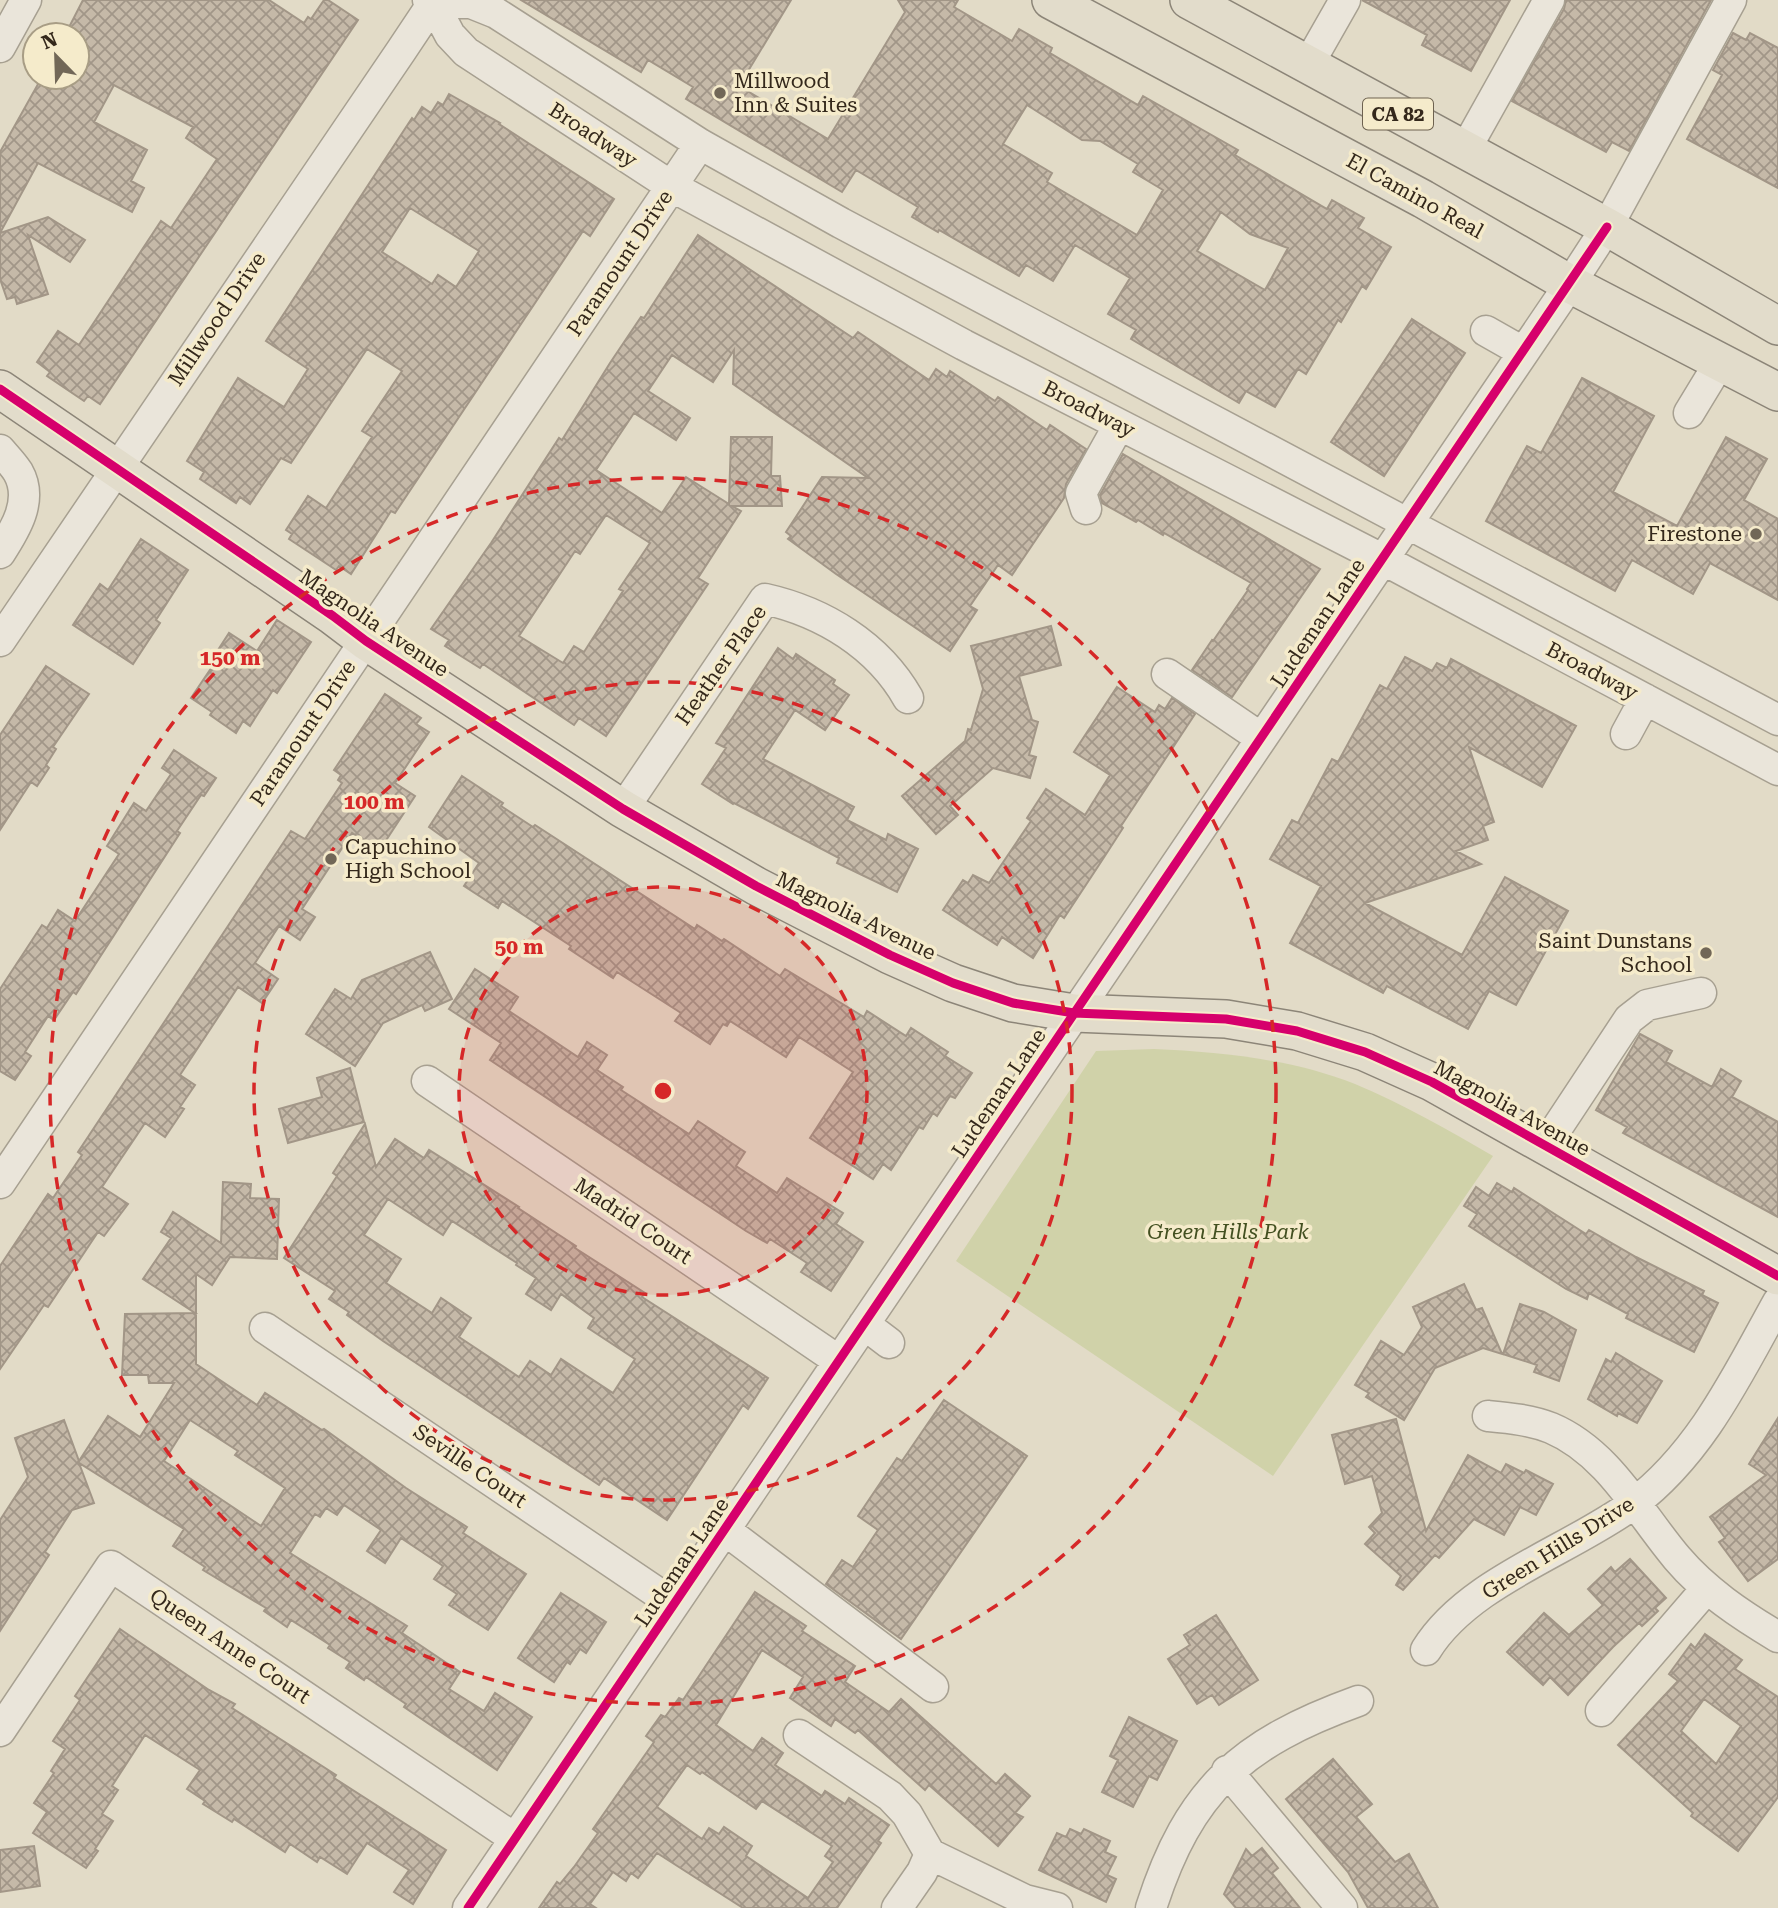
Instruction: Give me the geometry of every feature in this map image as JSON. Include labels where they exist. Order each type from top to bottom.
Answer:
[{"type":"main road","name":"El Camino Real","points":[[1051,0],[1423,199],[1570,284],[1778,392]]},
{"type":"main road","name":"CA 82","points":[[1189,0],[1607,227],[1778,326]]},
{"type":"main road","name":"Magnolia Avenue","points":[[0,389],[366,640],[623,809],[688,849],[799,909],[953,983],[1013,1003],[1074,1013],[1226,1019],[1297,1031],[1365,1052],[1432,1082],[1778,1276]]},
{"type":"street","points":[[0,47],[26,0]]},
{"type":"street","points":[[1308,65],[1345,0]]},
{"type":"street","points":[[1465,150],[1549,0]]},
{"type":"street","name":"Ludeman Lane","points":[[468,1908],[1570,284],[1607,227],[1731,0]]},
{"type":"street","points":[[433,1],[471,4],[496,13],[700,144],[989,304],[1407,522],[1778,720]]},
{"type":"street","name":"Broadway","points":[[433,1],[450,35],[466,52],[671,186],[964,345],[1382,559],[1778,770]]},
{"type":"street","name":"Millwood Drive","points":[[0,641],[433,1]]},
{"type":"street","name":"Paramount Drive","points":[[0,1183],[700,144]]},
{"type":"street","points":[[1486,331],[1523,352]]},
{"type":"street","points":[[1689,413],[1720,362]]},
{"type":"street","points":[[1086,509],[1081,493],[1119,425]]},
{"type":"street","points":[[0,450],[19,473],[25,499],[16,528],[0,553]]},
{"type":"street","name":"Heather Place","points":[[623,809],[765,599],[793,605],[817,615],[867,648],[897,679],[908,698]]},
{"type":"street","points":[[1167,674],[1261,738]]},
{"type":"street","points":[[1626,734],[1645,699]]},
{"type":"street","points":[[1545,1146],[1629,1019],[1647,1005],[1700,993]]},
{"type":"street","name":"Madrid Court","points":[[427,1081],[839,1361]]},
{"type":"street","name":"Green Hills Drive","points":[[1426,1650],[1450,1619],[1485,1592],[1634,1503],[1668,1471],[1696,1440],[1720,1405],[1778,1302]]},
{"type":"street","points":[[864,1325],[890,1343]]},
{"type":"street","name":"Seville Court","points":[[265,1328],[674,1604]]},
{"type":"street","points":[[1488,1416],[1520,1419],[1552,1428],[1583,1447],[1609,1472],[1678,1559],[1707,1588],[1742,1615],[1778,1637]]},
{"type":"street","points":[[724,1530],[933,1687]]},
{"type":"street","name":"Queen Anne Court","points":[[0,1731],[111,1566],[514,1838]]},
{"type":"street","points":[[1601,1711],[1707,1588]]},
{"type":"street","points":[[1150,1908],[1160,1878],[1183,1831],[1202,1800],[1227,1771],[1258,1747],[1317,1716],[1358,1701]]},
{"type":"street","points":[[799,1735],[890,1796],[907,1814],[929,1854],[1025,1900],[1057,1908]]},
{"type":"street","points":[[1227,1771],[1342,1908]]},
{"type":"street","points":[[897,1908],[922,1872],[929,1854]]},
{"type":"green space","name":"Green Hills Park","points":[[1154,1049],[1256,1058],[1331,1075],[1390,1100],[1493,1156],[1273,1476],[956,1261],[1096,1051]]},
{"type":"building","points":[[83,0],[269,0],[304,23],[308,17],[311,19],[324,0],[328,0],[358,20],[100,404],[88,396],[84,401],[47,376],[50,372],[37,362],[58,331],[79,345],[161,221],[171,228],[217,159],[186,138],[193,127],[114,85],[94,122],[147,150],[131,181],[144,188],[132,212],[38,163],[0,233],[0,152],[34,91],[91,91],[91,21],[72,21]]},
{"type":"building","points":[[521,0],[791,0],[739,86],[828,139],[905,12],[898,0],[958,0],[954,7],[1012,41],[1019,29],[1052,48],[1050,53],[1138,105],[1143,96],[1238,150],[1235,155],[1327,209],[1332,200],[1364,218],[1358,228],[1391,247],[1366,289],[1362,286],[1341,322],[1338,320],[1306,374],[1298,369],[1275,407],[1246,391],[1239,403],[1131,339],[1136,330],[1108,314],[1130,278],[1075,245],[1053,281],[1026,265],[1019,276],[912,217],[918,207],[856,170],[842,192],[686,99],[693,87],[648,60],[641,72]],"holes":[[[1027,105],[1082,140],[1100,141],[1138,164],[1133,172],[1163,190],[1137,235],[1047,182],[1052,173],[1003,144]],[[1221,212],[1250,234],[1288,248],[1265,290],[1197,251]]]},
{"type":"building","points":[[1362,0],[1510,0],[1471,71],[1422,45],[1427,35]]},
{"type":"building","points":[[1566,0],[1711,0],[1629,151],[1612,142],[1606,152],[1512,101],[1564,9]]},
{"type":"building","points":[[1733,33],[1746,40],[1750,33],[1778,48],[1778,188],[1687,139],[1722,75],[1713,70]]},
{"type":"building","points":[[449,94],[500,123],[614,199],[590,236],[583,231],[395,513],[391,511],[351,574],[339,566],[336,570],[289,539],[292,534],[286,530],[308,496],[326,508],[372,437],[362,431],[402,371],[367,349],[291,463],[281,458],[250,504],[240,497],[236,503],[200,479],[204,472],[187,461],[238,378],[284,407],[308,369],[266,341],[412,118],[414,120],[422,107],[431,113],[438,102],[443,105]],"holes":[[[410,208],[479,251],[456,287],[438,275],[432,284],[382,252]]]},
{"type":"building","points":[[48,217],[85,240],[70,262],[28,235],[48,294],[17,304],[15,297],[7,299],[0,279],[0,233]]},
{"type":"building","points":[[698,235],[853,338],[858,332],[929,380],[936,369],[947,377],[950,371],[995,401],[998,397],[1047,430],[1050,425],[1086,449],[1066,484],[1064,498],[1012,575],[998,565],[970,606],[977,610],[950,651],[788,539],[791,536],[786,532],[822,477],[868,478],[733,384],[734,350],[713,382],[672,355],[648,391],[690,418],[676,440],[634,413],[596,470],[662,513],[686,477],[729,504],[731,437],[772,437],[771,476],[780,476],[782,506],[732,506],[741,511],[698,578],[708,584],[606,736],[579,718],[574,725],[483,664],[480,668],[445,646],[449,640],[431,629],[559,438],[562,440],[641,317],[644,318]],"holes":[[[606,515],[650,543],[619,589],[623,591],[584,652],[574,646],[563,663],[519,636],[575,551],[580,554]]]},
{"type":"building","points":[[1412,319],[1465,353],[1384,476],[1331,442]]},
{"type":"building","points":[[1582,378],[1654,416],[1613,492],[1677,526],[1726,437],[1767,459],[1744,500],[1778,519],[1778,600],[1710,563],[1693,594],[1632,560],[1615,591],[1486,521],[1527,446],[1541,453]]},
{"type":"building","points":[[1123,454],[1320,569],[1232,697],[1192,670],[1251,583],[1164,533],[1163,535],[1138,520],[1136,522],[1102,503],[1100,495]]},
{"type":"building","points":[[141,539],[188,570],[156,620],[160,623],[133,664],[73,625],[100,584],[108,590]]},
{"type":"building","points":[[277,620],[311,642],[277,693],[273,690],[250,726],[243,721],[236,733],[191,698],[220,655],[216,653],[229,633],[257,651]]},
{"type":"building","points":[[1051,626],[1061,665],[1019,676],[1032,720],[1038,722],[1029,755],[1036,757],[1030,778],[993,768],[950,806],[958,815],[936,834],[902,796],[965,741],[968,729],[971,730],[983,689],[971,646]]},
{"type":"building","points":[[778,648],[793,659],[796,654],[835,680],[833,684],[849,695],[825,730],[795,710],[763,759],[854,807],[847,820],[886,840],[888,834],[918,849],[897,892],[837,863],[839,858],[733,804],[702,784],[726,748],[716,743]]},
{"type":"building","points":[[1405,657],[1432,671],[1437,663],[1447,668],[1451,659],[1576,726],[1542,787],[1469,747],[1494,822],[1483,826],[1488,840],[1456,851],[1481,864],[1365,903],[1462,955],[1505,877],[1568,911],[1516,1005],[1489,991],[1468,1029],[1387,986],[1383,993],[1290,943],[1321,886],[1270,859],[1292,820],[1298,823],[1332,759],[1338,762],[1380,685],[1387,689]]},
{"type":"building","points":[[46,666],[89,694],[53,747],[56,749],[46,765],[49,768],[37,786],[31,782],[0,830],[0,735]]},
{"type":"building","points":[[1117,687],[1155,712],[1159,705],[1165,709],[1172,698],[1195,714],[1064,918],[1060,915],[1033,958],[1002,937],[997,945],[943,910],[963,880],[968,883],[973,875],[989,883],[1031,821],[1027,818],[1046,789],[1085,815],[1110,775],[1074,752]]},
{"type":"building","points":[[385,694],[421,718],[416,724],[429,732],[395,783],[415,796],[379,851],[352,833],[302,909],[315,917],[300,940],[279,926],[255,963],[278,979],[262,1003],[238,987],[180,1075],[195,1085],[180,1107],[184,1109],[165,1137],[145,1123],[102,1187],[128,1204],[104,1236],[98,1232],[48,1307],[44,1305],[0,1369],[0,1266],[48,1194],[53,1198],[82,1155],[78,1152],[291,831],[305,839],[342,783],[338,780],[341,775],[334,770]]},
{"type":"building","points":[[174,750],[216,778],[177,831],[180,833],[76,994],[73,992],[54,1020],[48,1016],[25,1052],[31,1056],[15,1080],[0,1071],[0,989],[42,925],[47,928],[58,910],[75,921],[119,854],[107,846],[134,803],[146,811],[171,774],[162,768]]},
{"type":"building","points":[[462,776],[503,803],[501,806],[533,827],[535,825],[695,929],[697,925],[722,941],[724,939],[780,976],[785,969],[864,1017],[867,1011],[906,1036],[911,1028],[948,1052],[945,1056],[972,1073],[955,1098],[950,1096],[937,1116],[933,1113],[923,1129],[919,1127],[891,1170],[883,1164],[873,1179],[810,1138],[853,1072],[799,1037],[786,1057],[730,1021],[727,1026],[723,1024],[710,1044],[675,1021],[681,1013],[617,972],[613,978],[569,949],[571,946],[502,901],[498,908],[464,886],[479,863],[429,827]]},
{"type":"building","points":[[430,952],[452,999],[425,1011],[422,1005],[383,1023],[355,1066],[306,1034],[335,989],[351,999],[362,980]]},
{"type":"building","points":[[475,969],[518,997],[509,1011],[578,1057],[587,1042],[607,1055],[597,1070],[623,1087],[621,1090],[689,1134],[698,1121],[745,1152],[736,1166],[777,1193],[787,1178],[843,1213],[836,1224],[863,1242],[831,1291],[801,1272],[807,1263],[770,1239],[767,1243],[746,1231],[490,1060],[501,1043],[449,1009]]},
{"type":"building","points":[[1640,1034],[1672,1051],[1666,1062],[1712,1087],[1721,1069],[1741,1081],[1732,1097],[1778,1122],[1778,1217],[1623,1133],[1627,1127],[1596,1110]]},
{"type":"building","points":[[350,1068],[364,1122],[288,1143],[279,1109],[322,1097],[317,1078]]},
{"type":"building","points":[[365,1124],[376,1167],[395,1139],[424,1158],[429,1150],[519,1207],[576,1246],[575,1248],[645,1293],[642,1297],[768,1378],[748,1409],[743,1405],[667,1520],[604,1478],[599,1485],[383,1341],[329,1299],[335,1291],[284,1258],[337,1176],[333,1173]],"holes":[[[388,1199],[443,1235],[452,1221],[536,1278],[526,1294],[551,1310],[561,1294],[594,1318],[588,1328],[635,1359],[613,1393],[561,1359],[551,1375],[530,1361],[519,1377],[459,1337],[471,1318],[441,1298],[432,1313],[386,1283],[401,1259],[364,1235]]]},
{"type":"building","points":[[223,1182],[251,1184],[250,1198],[279,1199],[277,1259],[230,1257],[212,1285],[196,1274],[196,1364],[257,1405],[265,1393],[324,1429],[406,1488],[467,1527],[463,1533],[526,1574],[488,1630],[449,1605],[457,1594],[434,1579],[443,1566],[401,1538],[385,1563],[367,1551],[381,1530],[344,1505],[337,1515],[326,1508],[320,1517],[315,1514],[290,1553],[407,1626],[402,1633],[460,1672],[449,1689],[484,1711],[495,1693],[532,1717],[497,1770],[404,1707],[406,1704],[366,1677],[364,1680],[346,1668],[350,1662],[328,1648],[330,1645],[291,1620],[287,1627],[264,1611],[266,1608],[203,1570],[205,1567],[173,1546],[184,1529],[79,1463],[94,1503],[72,1510],[45,1552],[49,1555],[0,1631],[0,1520],[28,1477],[15,1438],[64,1420],[79,1461],[108,1416],[140,1437],[174,1383],[149,1383],[148,1375],[122,1375],[125,1314],[195,1313],[143,1279],[171,1238],[161,1232],[173,1212],[221,1243]],"holes":[[[190,1420],[238,1451],[235,1455],[285,1488],[261,1526],[164,1461]]]},
{"type":"building","points":[[1497,1183],[1512,1192],[1514,1188],[1586,1234],[1589,1230],[1704,1291],[1702,1295],[1718,1303],[1694,1352],[1626,1318],[1628,1314],[1589,1293],[1587,1299],[1566,1289],[1469,1226],[1477,1214],[1464,1206],[1476,1187],[1489,1196]]},
{"type":"building","points":[[1464,1284],[1476,1310],[1482,1308],[1502,1354],[1483,1348],[1435,1368],[1404,1420],[1366,1397],[1369,1393],[1355,1385],[1381,1341],[1404,1355],[1422,1327],[1413,1307]]},
{"type":"building","points":[[1520,1304],[1544,1312],[1576,1330],[1559,1381],[1534,1372],[1537,1365],[1503,1354]]},
{"type":"building","points":[[1616,1353],[1662,1381],[1637,1423],[1618,1413],[1617,1416],[1588,1399],[1606,1359],[1611,1362]]},
{"type":"building","points":[[944,1400],[1027,1456],[901,1639],[826,1584],[842,1560],[853,1567],[878,1530],[858,1516],[897,1458],[902,1461]]},
{"type":"building","points":[[1778,1418],[1778,1559],[1748,1581],[1719,1542],[1725,1538],[1710,1517],[1766,1475],[1749,1464]]},
{"type":"building","points":[[1396,1419],[1426,1531],[1468,1455],[1501,1473],[1506,1464],[1524,1473],[1526,1470],[1553,1484],[1536,1515],[1520,1507],[1504,1535],[1474,1519],[1439,1558],[1435,1555],[1403,1590],[1396,1585],[1401,1576],[1365,1544],[1375,1533],[1369,1527],[1382,1513],[1372,1476],[1345,1484],[1332,1435]]},
{"type":"building","points":[[1630,1559],[1666,1598],[1655,1608],[1658,1611],[1642,1626],[1639,1623],[1613,1647],[1568,1695],[1550,1677],[1543,1685],[1507,1652],[1544,1613],[1569,1635],[1603,1605],[1588,1589],[1611,1567],[1615,1572]]},
{"type":"building","points":[[755,1592],[806,1626],[802,1631],[855,1666],[845,1682],[889,1712],[901,1699],[996,1784],[1005,1774],[1030,1796],[1015,1813],[1023,1817],[998,1846],[929,1785],[925,1790],[858,1730],[855,1733],[835,1719],[831,1726],[790,1698],[803,1677],[762,1650],[716,1725],[753,1751],[762,1738],[783,1753],[775,1765],[822,1796],[825,1791],[845,1804],[849,1798],[889,1825],[878,1841],[881,1843],[837,1908],[743,1908],[657,1853],[638,1878],[631,1873],[626,1881],[613,1872],[590,1904],[596,1908],[539,1908],[557,1882],[560,1884],[574,1867],[598,1833],[593,1829],[654,1742],[646,1736],[661,1715],[665,1717],[679,1698],[683,1700]],"holes":[[[687,1765],[700,1774],[702,1772],[756,1809],[762,1801],[832,1846],[825,1856],[833,1862],[808,1898],[746,1856],[752,1846],[724,1827],[719,1834],[709,1828],[702,1839],[657,1807]]]},
{"type":"building","points":[[561,1593],[606,1622],[586,1653],[580,1649],[570,1664],[567,1662],[554,1682],[518,1658]]},
{"type":"building","points":[[1216,1615],[1258,1680],[1219,1705],[1212,1695],[1197,1704],[1168,1659],[1190,1645],[1184,1635]]},
{"type":"building","points":[[120,1629],[209,1690],[235,1704],[232,1708],[336,1775],[334,1778],[446,1850],[413,1904],[394,1892],[409,1870],[367,1843],[347,1874],[320,1857],[317,1862],[290,1844],[285,1852],[234,1819],[232,1822],[203,1804],[205,1801],[187,1789],[200,1770],[145,1735],[112,1786],[118,1790],[102,1814],[113,1821],[86,1868],[33,1833],[47,1812],[34,1803],[54,1773],[51,1771],[65,1749],[53,1741],[80,1700],[75,1696]]},
{"type":"building","points":[[1705,1634],[1742,1660],[1735,1669],[1778,1697],[1778,1797],[1738,1851],[1691,1816],[1693,1813],[1618,1745],[1678,1681],[1669,1674],[1691,1644],[1695,1648]],"holes":[[[1704,1699],[1741,1726],[1716,1764],[1681,1731]]]},
{"type":"building","points":[[1129,1717],[1177,1741],[1157,1780],[1149,1776],[1133,1807],[1102,1792],[1118,1760],[1110,1756]]},
{"type":"building","points":[[1333,1759],[1372,1804],[1356,1817],[1395,1862],[1409,1854],[1438,1908],[1368,1908],[1348,1872],[1286,1799]]},
{"type":"building","points":[[1070,1829],[1081,1834],[1084,1829],[1110,1841],[1105,1852],[1116,1857],[1107,1875],[1116,1879],[1106,1902],[1039,1870],[1057,1833],[1066,1837]]},
{"type":"building","points":[[34,1846],[40,1886],[0,1892],[0,1850]]},
{"type":"building","points":[[1262,1848],[1278,1868],[1272,1873],[1300,1908],[1236,1908],[1224,1894],[1246,1849],[1252,1856]]},
{"type":"cycle path","points":[[468,1908],[1607,227]]},
{"type":"cycle path","points":[[0,389],[366,641],[623,809],[756,886],[890,955],[953,983],[1013,1003],[1074,1013],[1226,1019],[1297,1031],[1365,1052],[1432,1082],[1778,1276]]},
{"type":"place","name":"Millwood Inn & Suites","points":[[720,93]]},
{"type":"place","name":"Firestone","points":[[1756,534]]},
{"type":"place","name":"Capuchino High School","points":[[331,859]]},
{"type":"place","name":"Saint Dunstans School","points":[[1706,953]]}]
